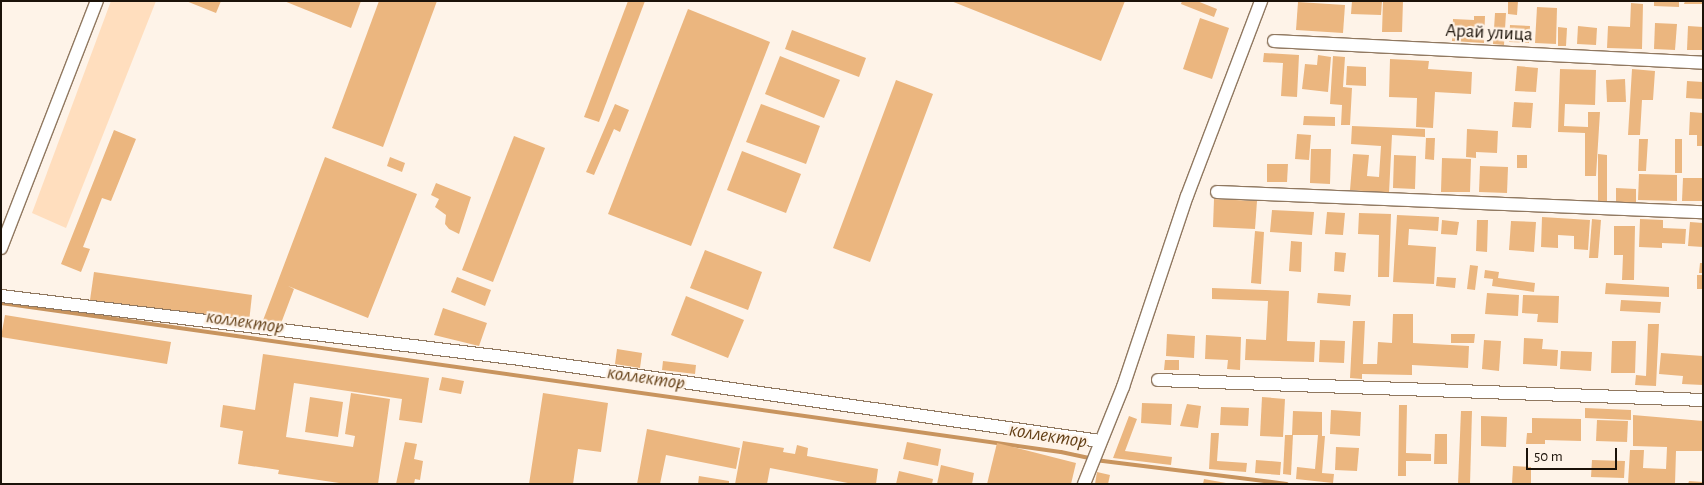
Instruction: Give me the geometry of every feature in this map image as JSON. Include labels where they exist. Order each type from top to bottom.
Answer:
[{"type":"street","points":[[1,248],[97,1]]},
{"type":"street","points":[[1084,484],[1092,460],[1123,387],[1187,196],[1261,1]]},
{"type":"street","name":"Арай улица","points":[[1274,41],[1703,63]]},
{"type":"street","points":[[1217,192],[1703,212]]},
{"type":"street","points":[[1,296],[520,359],[1099,443]]},
{"type":"street","points":[[1158,380],[1703,400]]},
{"type":"shaded area","points":[[111,1],[156,1],[66,228],[32,213]]},
{"type":"building","points":[[186,1],[221,1],[216,13]]},
{"type":"building","points":[[284,1],[361,1],[351,28]]},
{"type":"building","points":[[379,1],[437,1],[383,147],[332,128]]},
{"type":"building","points":[[628,1],[645,1],[599,122],[584,117]]},
{"type":"building","points":[[951,1],[1125,1],[1101,61]]},
{"type":"building","points":[[1182,1],[1197,1],[1217,9],[1214,17],[1181,4]]},
{"type":"building","points":[[1352,1],[1382,1],[1381,15],[1351,14]]},
{"type":"building","points":[[1383,1],[1403,1],[1402,32],[1382,32]]},
{"type":"building","points":[[1508,1],[1518,1],[1517,15],[1508,14]]},
{"type":"building","points":[[1654,1],[1679,1],[1679,7],[1654,6]]},
{"type":"building","points":[[1685,1],[1703,1],[1703,4],[1684,4]]},
{"type":"building","points":[[1298,2],[1345,5],[1343,33],[1296,30]]},
{"type":"building","points":[[1631,3],[1643,4],[1642,49],[1607,48],[1608,26],[1630,27]]},
{"type":"building","points":[[1537,7],[1557,8],[1556,44],[1535,43]]},
{"type":"building","points":[[688,9],[770,42],[691,246],[608,214]]},
{"type":"building","points":[[1495,13],[1506,13],[1504,45],[1493,44]]},
{"type":"building","points":[[1474,16],[1485,16],[1484,43],[1452,41],[1453,19],[1474,20]]},
{"type":"building","points":[[1200,18],[1229,28],[1212,79],[1183,69]]},
{"type":"building","points":[[1655,23],[1677,24],[1675,50],[1654,49]]},
{"type":"building","points":[[1510,25],[1530,26],[1529,43],[1509,42]]},
{"type":"building","points":[[1578,26],[1597,28],[1596,45],[1577,44]]},
{"type":"building","points":[[1688,26],[1703,27],[1703,50],[1687,50]]},
{"type":"building","points":[[1558,27],[1567,28],[1566,46],[1558,46]]},
{"type":"building","points":[[792,30],[866,58],[859,77],[785,49]]},
{"type":"building","points":[[1264,53],[1299,55],[1297,97],[1281,96],[1283,63],[1263,62]]},
{"type":"building","points":[[1318,55],[1331,57],[1328,92],[1302,89],[1305,64],[1317,65]]},
{"type":"building","points":[[780,56],[840,80],[824,118],[765,94]]},
{"type":"building","points":[[1333,56],[1345,57],[1343,87],[1352,88],[1350,125],[1341,125],[1342,105],[1330,104]]},
{"type":"building","points":[[1390,59],[1429,61],[1428,69],[1472,72],[1471,94],[1435,92],[1433,128],[1416,127],[1417,98],[1389,97]]},
{"type":"building","points":[[1347,66],[1366,67],[1366,86],[1346,85]]},
{"type":"building","points":[[1517,66],[1538,68],[1536,92],[1515,91]]},
{"type":"building","points":[[1560,69],[1596,70],[1595,105],[1565,104],[1564,126],[1588,127],[1588,112],[1600,112],[1596,176],[1585,176],[1585,133],[1558,132]]},
{"type":"building","points":[[1632,69],[1655,71],[1653,100],[1642,100],[1640,135],[1628,135]]},
{"type":"building","points":[[1625,79],[1626,102],[1607,102],[1606,80]]},
{"type":"building","points":[[896,80],[933,94],[870,262],[833,248]]},
{"type":"building","points":[[1687,81],[1703,82],[1703,99],[1686,98]]},
{"type":"building","points":[[1514,102],[1533,103],[1531,128],[1512,127]]},
{"type":"building","points":[[615,104],[629,110],[620,132],[614,129],[594,175],[586,172]]},
{"type":"building","points":[[761,104],[820,126],[806,164],[746,142]]},
{"type":"building","points":[[1690,112],[1703,113],[1703,146],[1697,146],[1697,135],[1689,135]]},
{"type":"building","points":[[1304,116],[1335,117],[1335,126],[1303,125]]},
{"type":"building","points":[[1352,126],[1425,129],[1425,137],[1392,135],[1389,193],[1350,190],[1353,154],[1369,155],[1367,176],[1379,177],[1381,146],[1351,144]]},
{"type":"building","points":[[1467,129],[1498,131],[1497,153],[1476,152],[1476,158],[1466,157]]},
{"type":"building","points":[[114,130],[136,139],[111,201],[102,198],[83,247],[90,249],[81,272],[61,264]]},
{"type":"building","points":[[1297,134],[1311,135],[1309,160],[1295,159]]},
{"type":"building","points":[[514,136],[545,148],[493,282],[462,270]]},
{"type":"building","points":[[1426,138],[1435,138],[1434,160],[1425,159]]},
{"type":"building","points":[[1639,139],[1648,139],[1646,171],[1638,171]]},
{"type":"building","points":[[1675,139],[1682,139],[1682,173],[1675,173]]},
{"type":"building","points":[[1311,149],[1331,149],[1330,184],[1310,183]]},
{"type":"building","points":[[742,151],[801,174],[786,213],[727,190]]},
{"type":"building","points":[[1598,154],[1607,155],[1607,201],[1598,201]]},
{"type":"building","points":[[1394,155],[1416,156],[1415,189],[1393,188]]},
{"type":"building","points":[[1517,155],[1527,155],[1527,168],[1517,168]]},
{"type":"building","points":[[325,157],[417,194],[368,318],[288,286],[294,289],[280,326],[262,323]]},
{"type":"building","points":[[390,157],[405,163],[402,172],[387,166]]},
{"type":"building","points":[[1442,158],[1471,159],[1470,192],[1441,192]]},
{"type":"building","points":[[1267,164],[1288,164],[1287,182],[1267,182]]},
{"type":"building","points":[[1480,166],[1508,167],[1507,193],[1479,192]]},
{"type":"building","points":[[1639,174],[1677,175],[1677,201],[1638,200]]},
{"type":"building","points":[[1683,178],[1703,178],[1703,201],[1682,201]]},
{"type":"building","points":[[436,183],[471,197],[459,234],[449,229],[445,224],[446,215],[435,207],[439,199],[431,195]]},
{"type":"building","points":[[1616,188],[1636,189],[1636,204],[1616,203]]},
{"type":"building","points":[[1214,199],[1257,201],[1255,229],[1213,227]]},
{"type":"building","points":[[1272,210],[1314,212],[1312,235],[1270,232]]},
{"type":"building","points":[[1327,212],[1345,213],[1343,235],[1325,234]]},
{"type":"building","points":[[1359,213],[1391,214],[1389,277],[1378,277],[1379,235],[1358,234]]},
{"type":"building","points":[[1397,215],[1439,217],[1438,231],[1409,229],[1408,245],[1436,247],[1434,284],[1393,282]]},
{"type":"building","points":[[1542,217],[1590,220],[1588,250],[1574,249],[1574,236],[1558,235],[1558,248],[1541,247]]},
{"type":"building","points":[[1592,219],[1601,220],[1598,258],[1589,258]]},
{"type":"building","points":[[1640,219],[1663,220],[1663,228],[1686,229],[1685,244],[1662,243],[1662,248],[1639,247]]},
{"type":"building","points":[[1442,220],[1459,222],[1457,235],[1441,234]]},
{"type":"building","points":[[1477,220],[1488,220],[1487,252],[1476,251]]},
{"type":"building","points":[[1511,221],[1536,222],[1534,252],[1509,250]]},
{"type":"building","points":[[1690,222],[1703,223],[1703,247],[1688,246]]},
{"type":"building","points":[[1614,226],[1635,226],[1634,280],[1622,280],[1623,255],[1614,255]]},
{"type":"building","points":[[1255,231],[1264,232],[1261,284],[1251,283]]},
{"type":"building","points":[[1291,241],[1302,242],[1301,272],[1289,271]]},
{"type":"building","points":[[705,250],[762,272],[748,310],[690,288]]},
{"type":"building","points":[[1335,252],[1346,253],[1344,272],[1334,271]]},
{"type":"building","points":[[1700,263],[1703,263],[1703,273],[1699,273]]},
{"type":"building","points":[[1470,265],[1478,266],[1475,290],[1467,289]]},
{"type":"building","points":[[1485,270],[1499,272],[1498,278],[1535,283],[1534,292],[1492,286],[1493,279],[1484,278]]},
{"type":"building","points":[[94,272],[252,295],[249,322],[90,300]]},
{"type":"building","points":[[1697,275],[1703,275],[1703,289],[1697,289]]},
{"type":"building","points":[[457,277],[491,290],[485,306],[451,292]]},
{"type":"building","points":[[1437,277],[1456,278],[1455,288],[1436,286]]},
{"type":"building","points":[[1606,283],[1669,287],[1669,297],[1605,294]]},
{"type":"building","points":[[1212,288],[1289,291],[1287,341],[1315,342],[1314,362],[1245,360],[1246,339],[1266,340],[1268,301],[1212,299]]},
{"type":"building","points":[[1318,293],[1351,295],[1350,306],[1317,303]]},
{"type":"building","points":[[1487,293],[1519,295],[1518,316],[1485,314]]},
{"type":"building","points":[[1523,295],[1559,296],[1558,323],[1537,322],[1538,314],[1522,313]]},
{"type":"building","points":[[686,296],[744,320],[728,358],[671,335]]},
{"type":"building","points":[[1621,300],[1661,302],[1660,313],[1620,311]]},
{"type":"building","points":[[443,308],[487,323],[479,346],[434,335]]},
{"type":"building","points":[[1393,314],[1413,314],[1413,343],[1469,346],[1468,368],[1412,365],[1412,375],[1362,374],[1362,379],[1350,378],[1353,321],[1365,321],[1363,364],[1377,364],[1378,342],[1392,343]]},
{"type":"building","points":[[5,315],[171,342],[167,364],[1,337]]},
{"type":"building","points":[[1648,324],[1659,324],[1656,386],[1635,385],[1636,375],[1646,376]]},
{"type":"building","points":[[1167,334],[1195,336],[1194,358],[1166,356]]},
{"type":"building","points":[[1451,334],[1475,334],[1474,343],[1451,343]]},
{"type":"building","points":[[1206,335],[1241,337],[1240,370],[1227,369],[1228,360],[1205,359]]},
{"type":"building","points":[[1524,338],[1543,339],[1542,349],[1558,350],[1557,366],[1523,364]]},
{"type":"building","points":[[1320,340],[1345,341],[1344,363],[1319,362]]},
{"type":"building","points":[[1484,340],[1501,341],[1499,371],[1482,369]]},
{"type":"building","points":[[1612,341],[1636,341],[1635,373],[1611,373]]},
{"type":"building","points":[[617,349],[642,353],[640,368],[615,364]]},
{"type":"building","points":[[1561,351],[1592,352],[1591,371],[1560,369]]},
{"type":"building","points":[[1661,353],[1703,356],[1703,385],[1682,384],[1683,376],[1659,374]]},
{"type":"building","points":[[263,354],[429,378],[422,423],[399,420],[402,399],[294,383],[286,437],[353,447],[355,436],[345,434],[351,393],[390,399],[378,484],[346,484],[278,474],[279,470],[238,464],[243,431],[220,427],[223,405],[255,410]]},
{"type":"building","points":[[1165,360],[1179,360],[1179,370],[1164,370]]},
{"type":"building","points":[[663,361],[696,365],[695,374],[662,370]]},
{"type":"building","points":[[442,377],[464,381],[461,394],[439,390]]},
{"type":"building","points":[[543,393],[608,403],[601,452],[578,449],[573,484],[529,484]]},
{"type":"building","points":[[310,397],[343,402],[338,437],[305,432]]},
{"type":"building","points":[[1262,397],[1285,399],[1283,437],[1260,436]]},
{"type":"building","points":[[1142,403],[1172,404],[1171,425],[1141,423]]},
{"type":"building","points":[[1187,404],[1201,406],[1198,428],[1180,426]]},
{"type":"building","points":[[1399,405],[1407,405],[1406,453],[1431,454],[1431,461],[1406,461],[1406,476],[1398,476]]},
{"type":"building","points":[[1221,407],[1249,408],[1248,426],[1220,425]]},
{"type":"building","points":[[1585,408],[1631,410],[1631,420],[1585,418]]},
{"type":"building","points":[[1331,410],[1361,412],[1360,436],[1330,434]]},
{"type":"building","points":[[1293,411],[1322,412],[1322,436],[1325,436],[1322,473],[1334,474],[1333,483],[1296,479],[1297,467],[1315,469],[1318,435],[1292,435]]},
{"type":"building","points":[[1461,411],[1472,411],[1470,484],[1458,484]]},
{"type":"building","points":[[1633,415],[1703,421],[1703,451],[1676,451],[1675,484],[1628,484],[1630,450],[1644,450],[1643,468],[1666,469],[1667,447],[1633,446]]},
{"type":"building","points":[[1129,416],[1137,419],[1125,451],[1172,457],[1171,465],[1113,458]]},
{"type":"building","points":[[1481,416],[1507,417],[1506,447],[1481,446]]},
{"type":"building","points":[[1532,418],[1581,419],[1581,441],[1545,440],[1545,444],[1526,444],[1527,433],[1532,433]]},
{"type":"building","points":[[1597,420],[1628,421],[1627,442],[1596,441]]},
{"type":"building","points":[[647,429],[740,448],[736,469],[666,455],[660,484],[637,484]]},
{"type":"building","points":[[1211,433],[1219,433],[1217,461],[1247,463],[1246,472],[1209,469]]},
{"type":"building","points":[[1435,434],[1447,434],[1447,464],[1434,464]]},
{"type":"building","points":[[1285,435],[1293,435],[1291,475],[1283,474]]},
{"type":"building","points":[[743,441],[784,448],[783,452],[795,454],[797,445],[808,448],[807,456],[878,469],[876,484],[853,484],[770,468],[767,484],[735,484]]},
{"type":"building","points":[[405,442],[417,444],[414,459],[423,461],[420,480],[415,479],[414,484],[396,484]]},
{"type":"building","points":[[907,442],[941,449],[938,466],[903,459]]},
{"type":"building","points":[[997,443],[1076,463],[1071,484],[987,484]]},
{"type":"building","points":[[1336,447],[1359,448],[1357,471],[1335,470]]},
{"type":"building","points":[[1256,460],[1281,462],[1280,475],[1255,473]]},
{"type":"building","points":[[1592,460],[1625,461],[1624,478],[1591,477]]},
{"type":"building","points":[[941,465],[974,473],[972,484],[937,484]]},
{"type":"building","points":[[1513,466],[1531,467],[1531,484],[1512,484]]},
{"type":"building","points":[[899,471],[933,479],[932,484],[896,484]]},
{"type":"building","points":[[1097,472],[1110,475],[1108,484],[1095,484]]},
{"type":"building","points":[[699,476],[729,481],[729,484],[698,484]]},
{"type":"building","points":[[1204,479],[1226,483],[1226,484],[1203,484]]},
{"type":"building","points":[[1689,481],[1703,482],[1703,484],[1688,484]]},
{"type":"waterway","name":"коллектор","points":[[1,303],[1061,452],[1103,461],[1287,484]]}]
